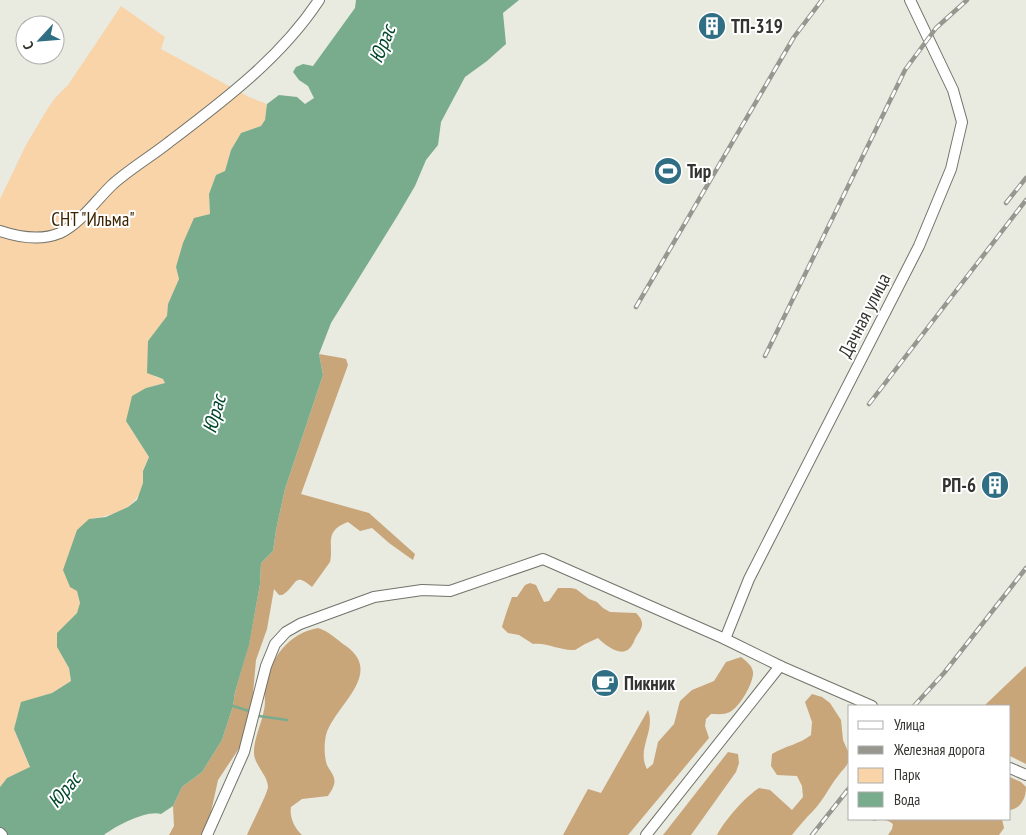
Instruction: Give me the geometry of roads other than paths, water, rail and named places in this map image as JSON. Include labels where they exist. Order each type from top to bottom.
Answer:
[{"type":"street","points":[[0,231],[29,238],[58,234],[70,227],[114,184],[205,115],[245,81],[289,40],[306,20],[319,0]]},
{"type":"street","name":"Дачная улица","points":[[725,638],[749,579],[919,246],[951,169],[962,122],[953,90],[910,0]]},
{"type":"street","points":[[207,835],[244,752],[269,659],[275,644],[286,632],[300,624],[374,597],[422,590],[450,591],[544,559],[725,638],[780,666],[870,705]]},
{"type":"street","points":[[646,835],[780,666]]},
{"type":"street","points":[[1011,768],[1026,775]]},
{"type":"water","name":"Юрас","points":[[356,0],[519,0],[503,13],[506,44],[465,77],[441,122],[438,145],[426,160],[415,186],[331,323],[319,354],[323,375],[285,489],[273,551],[261,563],[260,584],[249,645],[222,740],[202,772],[182,787],[173,806],[161,814],[147,814],[123,823],[104,835],[0,835],[0,787],[7,778],[30,767],[14,729],[21,702],[52,693],[71,681],[69,668],[57,647],[57,633],[77,613],[80,603],[77,591],[70,587],[63,570],[77,530],[89,519],[106,517],[128,507],[137,500],[143,483],[143,471],[149,457],[126,421],[132,396],[146,388],[165,383],[163,379],[147,373],[148,341],[167,316],[168,304],[179,279],[176,267],[183,243],[194,218],[210,214],[209,194],[216,175],[225,171],[231,150],[241,133],[261,126],[265,120],[267,104],[279,95],[297,97],[305,104],[314,98],[308,86],[299,80],[293,72],[296,67],[303,64],[313,66],[355,8]]},
{"type":"waterway","points":[[233,706],[249,711]]},
{"type":"waterway","points":[[259,716],[287,720]]},
{"type":"railway","points":[[636,307],[794,37],[822,0]]},
{"type":"railway","points":[[765,356],[905,70],[936,28],[967,0]]},
{"type":"railway","points":[[1006,203],[1026,178]]},
{"type":"railway","points":[[869,404],[1026,200]]},
{"type":"railway","points":[[915,705],[944,673],[1026,568]]},
{"type":"railway","points":[[812,835],[848,790]]},
{"type":"place","name":"ТП-319","points":[[712,26]]},
{"type":"place","name":"Тир","points":[[668,171]]},
{"type":"place","name":"РП-6","points":[[995,485]]},
{"type":"place","name":"Пикник","points":[[605,683]]},
{"type":"park label","name":"СНТ \"Ильма\"","points":[[93,219]]}]
